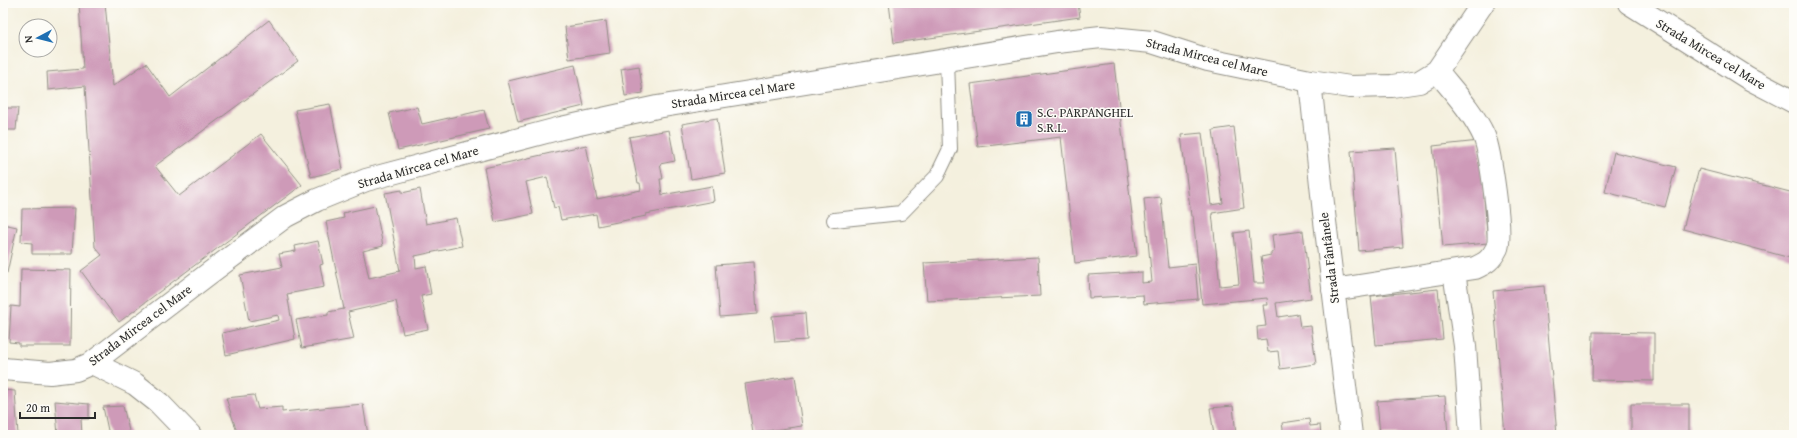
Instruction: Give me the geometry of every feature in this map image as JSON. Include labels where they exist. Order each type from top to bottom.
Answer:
[{"type":"street","name":"Strada Mircea cel Mare","points":[[3,369],[50,373],[76,370],[92,363],[207,274],[286,216],[317,200],[366,180],[561,128],[657,107],[1101,36],[1152,42],[1208,60],[1310,81],[1350,87],[1392,86],[1419,82],[1437,71],[1483,3]]},
{"type":"street","name":"Strada Mircea cel Mare","points":[[1628,3],[1748,78],[1794,102]]},
{"type":"street","points":[[1333,290],[1475,268],[1489,262],[1498,247],[1499,231],[1490,161],[1485,137],[1471,112],[1437,71]]},
{"type":"street","name":"Strada Fântânele","points":[[1310,81],[1351,435]]},
{"type":"street","points":[[1454,272],[1465,346],[1471,435]]},
{"type":"street","points":[[92,363],[135,384],[159,403],[190,435]]},
{"type":"lane","points":[[834,220],[901,214],[937,176],[950,149],[947,60]]},
{"type":"building","points":[[79,3],[105,3],[113,86],[146,63],[170,97],[269,20],[298,61],[155,166],[179,196],[261,134],[302,185],[119,322],[81,271],[102,255],[95,247],[85,86],[48,90],[47,72],[83,69]]},
{"type":"building","points":[[889,3],[1078,3],[1080,17],[894,43]]},
{"type":"building","points":[[606,21],[610,53],[569,59],[565,27]]},
{"type":"building","points":[[1114,64],[1137,256],[1075,263],[1061,137],[978,147],[970,84]]},
{"type":"building","points":[[575,65],[584,106],[518,122],[508,81]]},
{"type":"building","points":[[639,66],[643,93],[625,96],[621,69]]},
{"type":"building","points":[[330,104],[343,169],[311,177],[295,110]]},
{"type":"building","points":[[417,107],[422,124],[484,110],[489,129],[398,150],[389,113]]},
{"type":"building","points":[[3,108],[18,108],[16,130],[3,130]]},
{"type":"building","points":[[717,118],[725,173],[691,179],[682,124]]},
{"type":"building","points":[[1234,127],[1244,208],[1212,213],[1220,286],[1239,284],[1234,233],[1249,231],[1254,283],[1265,283],[1261,257],[1271,255],[1271,252],[1274,252],[1272,235],[1303,231],[1311,298],[1276,303],[1278,317],[1298,314],[1300,327],[1311,326],[1316,364],[1280,369],[1278,351],[1268,352],[1266,339],[1258,340],[1257,327],[1266,326],[1263,305],[1268,305],[1267,298],[1202,304],[1193,216],[1191,216],[1181,135],[1202,133],[1211,205],[1223,203],[1213,130]]},
{"type":"building","points":[[669,130],[675,161],[660,164],[663,179],[660,179],[662,195],[712,186],[714,201],[646,214],[646,216],[598,226],[596,214],[561,220],[558,207],[554,208],[547,177],[526,182],[533,214],[495,222],[484,168],[586,145],[597,199],[641,190],[640,183],[638,183],[629,137]]},
{"type":"building","points":[[1479,141],[1488,243],[1443,247],[1433,146]]},
{"type":"building","points":[[1395,148],[1403,247],[1359,251],[1351,151]]},
{"type":"building","points":[[1614,152],[1676,167],[1665,207],[1605,192]]},
{"type":"building","points":[[1699,169],[1794,193],[1794,259],[1683,229]]},
{"type":"building","points":[[420,189],[426,224],[456,218],[462,246],[415,256],[416,268],[426,266],[431,294],[421,296],[428,329],[403,334],[396,301],[348,312],[354,339],[302,348],[296,320],[328,315],[328,312],[344,309],[326,222],[344,218],[343,213],[375,206],[383,246],[363,251],[369,278],[400,271],[385,193],[402,190],[402,193]]},
{"type":"building","points":[[1161,197],[1168,267],[1195,264],[1198,299],[1144,304],[1143,295],[1089,298],[1088,275],[1142,272],[1142,283],[1152,282],[1144,199]]},
{"type":"building","points":[[75,208],[72,254],[32,254],[32,243],[21,242],[22,209]]},
{"type":"building","points":[[3,224],[17,227],[7,273],[5,272],[4,278]]},
{"type":"building","points":[[318,241],[323,264],[320,265],[324,287],[287,294],[295,339],[226,355],[222,333],[279,320],[278,315],[249,321],[240,275],[282,267],[279,254],[296,251],[295,246]]},
{"type":"building","points":[[1038,257],[1040,296],[927,301],[924,263]]},
{"type":"building","points":[[754,262],[757,314],[720,317],[716,265]]},
{"type":"building","points":[[21,269],[71,270],[70,346],[19,346],[19,343],[9,342],[11,306],[20,307]]},
{"type":"building","points":[[1544,286],[1557,435],[1505,435],[1493,291]]},
{"type":"building","points":[[1438,289],[1443,339],[1376,345],[1371,296]]},
{"type":"building","points":[[805,313],[807,340],[775,342],[772,316]]},
{"type":"building","points":[[1593,332],[1654,333],[1654,381],[1592,380]]},
{"type":"building","points":[[795,376],[802,426],[753,433],[745,384]]},
{"type":"building","points":[[3,390],[15,391],[18,435],[3,435]]},
{"type":"building","points":[[254,395],[258,409],[282,407],[282,412],[363,404],[368,435],[346,435],[346,433],[319,435],[238,435],[226,398]]},
{"type":"building","points":[[1445,396],[1448,435],[1380,435],[1377,401]]},
{"type":"building","points":[[55,401],[89,404],[89,419],[81,419],[82,435],[58,435]]},
{"type":"building","points":[[1631,404],[1689,404],[1689,435],[1631,435]]},
{"type":"building","points":[[123,406],[130,435],[109,435],[103,407]]},
{"type":"building","points":[[1233,406],[1236,435],[1214,435],[1210,408]]},
{"type":"building","points":[[1309,419],[1310,426],[1320,425],[1321,435],[1284,435],[1282,423]]},
{"type":"place","name":"S.C. PARPANGHEL S.R.L.","points":[[1024,119]]}]
